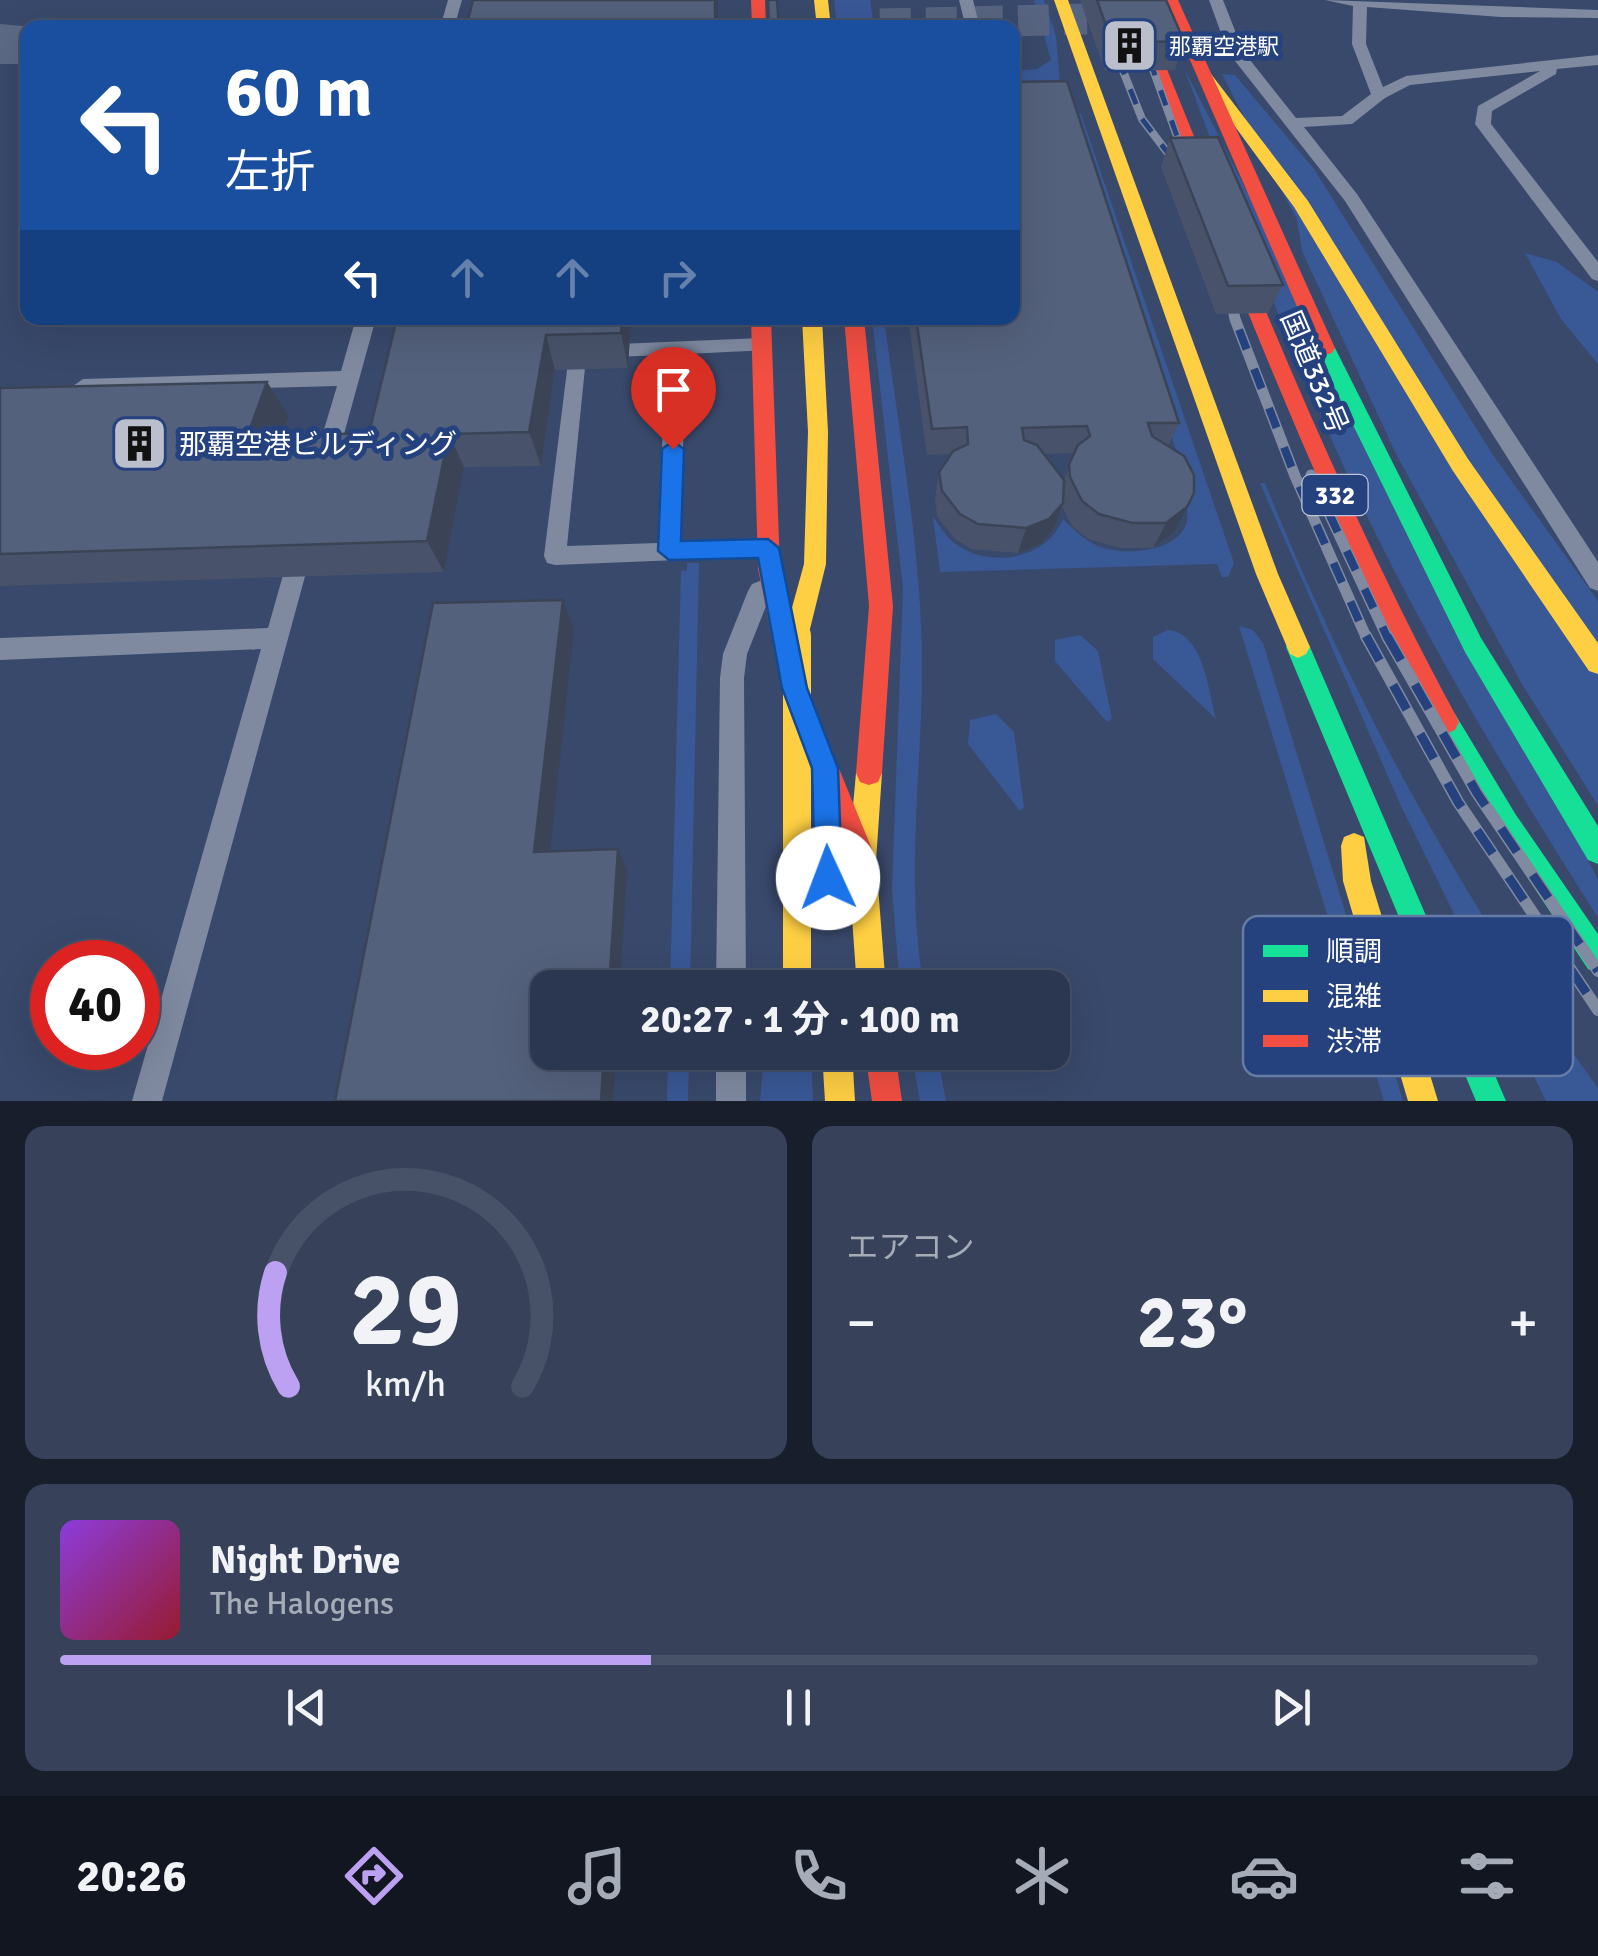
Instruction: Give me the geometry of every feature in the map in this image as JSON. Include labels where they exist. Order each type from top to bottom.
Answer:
[{"type":"main road","points":[[1061,0],[1082,89],[1267,574],[1410,916]]},
{"type":"main road","name":"国道332号","points":[[1132,0],[1238,272],[1371,574],[1427,686],[1570,916]]},
{"type":"main road","name":"国道332号","points":[[1171,0],[1392,497],[1510,712],[1598,851]]},
{"type":"main road","points":[[1203,73],[1262,140],[1454,454],[1598,663]]},
{"type":"main road","points":[[761,325],[768,558],[794,688],[862,861]]},
{"type":"main road","points":[[770,325],[780,566],[798,633]]},
{"type":"main road","points":[[797,970],[798,633],[815,564],[818,432],[812,325]]},
{"type":"main road","points":[[855,325],[881,606],[862,861],[871,970]]},
{"type":"main road","points":[[825,768],[827,828]]},
{"type":"main road","points":[[1354,788],[1356,882],[1366,916]]},
{"type":"main road","name":"国道332号","points":[[1573,920],[1598,959]]},
{"type":"main road","points":[[837,1070],[840,1101]]},
{"type":"main road","points":[[883,1070],[887,1101]]},
{"type":"main road","points":[[1415,1076],[1423,1101]]},
{"type":"main road","points":[[1479,1076],[1490,1101]]},
{"type":"lane","points":[[1216,0],[1236,52],[1351,198],[1598,581]]},
{"type":"lane","points":[[1332,0],[1500,14],[1598,14]]},
{"type":"lane","points":[[1360,4],[1359,44],[1378,94]]},
{"type":"lane","points":[[1292,123],[1346,121],[1378,94],[1406,81],[1598,60]]},
{"type":"lane","points":[[1563,64],[1484,109],[1484,124],[1598,275]]},
{"type":"lane","points":[[318,490],[364,325]]},
{"type":"lane","points":[[731,970],[732,678],[735,654],[768,558],[669,551],[555,556],[577,352],[762,345]]},
{"type":"lane","points":[[669,551],[676,348]]},
{"type":"lane","points":[[65,386],[349,378]]},
{"type":"lane","points":[[147,1101],[307,527]]},
{"type":"lane","points":[[0,649],[276,638]]},
{"type":"lane","points":[[730,1101],[731,1070]]},
{"type":"shaded area","points":[[834,0],[870,0],[873,20],[836,20]]},
{"type":"shaded area","points":[[1034,0],[1044,0],[1056,36],[1060,84],[1020,87],[1020,70],[1037,69],[1051,60]]},
{"type":"shaded area","points":[[1184,68],[1598,880],[1598,918],[1466,701],[1375,533],[1282,324]]},
{"type":"shaded area","points":[[1222,74],[1235,75],[1314,169],[1493,455],[1598,601],[1598,806],[1522,684],[1396,454],[1302,251],[1297,220]]},
{"type":"shaded area","points":[[1069,107],[1081,114],[1234,563],[1228,577],[1222,577],[1217,564],[940,572],[933,517],[953,542],[967,551],[999,558],[1030,552],[1044,544],[1063,519],[1089,541],[1122,551],[1166,544],[1178,537],[1185,526],[1187,513],[1180,491],[1141,451],[1176,450]]},
{"type":"shaded area","points":[[1525,253],[1557,262],[1598,292],[1598,364],[1561,319]]},
{"type":"shaded area","points":[[873,325],[885,325],[919,585],[922,675],[915,870],[921,970],[899,970],[892,889],[903,588]]},
{"type":"shaded area","points":[[1260,483],[1265,483],[1372,719],[1483,916],[1455,916],[1400,804]]},
{"type":"shaded area","points":[[687,563],[699,563],[690,970],[670,970],[681,571],[687,570]]},
{"type":"shaded area","points":[[1239,626],[1253,630],[1263,643],[1346,916],[1328,916]]},
{"type":"shaded area","points":[[1168,630],[1190,641],[1197,652],[1216,719],[1153,659],[1153,637]]},
{"type":"shaded area","points":[[1080,635],[1098,651],[1112,719],[1107,722],[1055,661],[1055,640]]},
{"type":"shaded area","points":[[996,714],[1014,732],[1024,807],[1020,811],[968,744],[970,720]]},
{"type":"shaded area","points":[[1573,1052],[1598,1088],[1598,1101],[1546,1101],[1534,1076],[1573,1076]]},
{"type":"shaded area","points":[[668,1070],[689,1070],[688,1101],[667,1101]]},
{"type":"shaded area","points":[[763,1070],[812,1070],[813,1101],[760,1101]]},
{"type":"shaded area","points":[[914,1070],[940,1070],[946,1101],[920,1101]]},
{"type":"shaded area","points":[[1376,1076],[1395,1076],[1403,1101],[1384,1101]]},
{"type":"building","points":[[473,0],[715,0],[715,20],[468,20]]},
{"type":"building","points":[[768,0],[777,0],[778,20],[769,20]]},
{"type":"building","points":[[1097,0],[1166,0],[1184,41],[1112,43]]},
{"type":"building","points":[[1067,81],[1179,423],[1148,423],[1152,436],[1184,456],[1194,475],[1194,493],[1187,507],[1166,523],[1132,523],[1099,514],[1082,501],[1070,477],[1069,464],[1078,445],[1090,436],[1087,426],[1022,428],[1024,440],[1037,445],[1064,480],[1063,503],[1049,519],[1026,528],[978,524],[960,514],[942,491],[939,472],[953,451],[968,444],[967,427],[932,429],[917,325],[1020,325],[1020,82]]},
{"type":"building","points":[[1218,137],[1283,285],[1228,286],[1170,138]]},
{"type":"building","name":"那覇空港ビルディング","points":[[395,325],[622,325],[621,333],[546,335],[529,432],[449,434],[427,541],[0,554],[0,388],[267,382],[247,437],[369,433]]},
{"type":"building","points":[[563,600],[534,852],[618,849],[610,970],[530,970],[530,1070],[603,1070],[601,1101],[335,1101],[433,603]]},
{"type":"taxiway","points":[[0,44],[20,44]]},
{"type":"tunnel","points":[[1020,21],[1087,19]]},
{"type":"railway","points":[[1095,0],[1142,119],[1183,173]]},
{"type":"railway","points":[[1128,0],[1187,164]]},
{"type":"railway","points":[[1229,289],[1235,319],[1295,476],[1367,639]]},
{"type":"railway","points":[[1311,475],[1388,639]]},
{"type":"railway","points":[[1366,636],[1458,802],[1535,916]]},
{"type":"railway","points":[[1387,636],[1477,793],[1561,916]]},
{"type":"railway","points":[[1573,934],[1598,971]]},
{"type":"railway","points":[[1573,973],[1598,1010]]},
{"type":"traffic: fast","points":[[1325,348],[1473,645],[1598,851]]},
{"type":"traffic: fast","points":[[1298,647],[1412,916]]},
{"type":"traffic: fast","points":[[1446,722],[1507,824],[1569,916]]},
{"type":"traffic: fast","points":[[1573,922],[1598,959]]},
{"type":"traffic: fast","points":[[1480,1076],[1491,1101]]},
{"type":"traffic: slow","points":[[821,0],[823,20]]},
{"type":"traffic: slow","points":[[1061,0],[1267,574],[1298,647]]},
{"type":"traffic: slow","points":[[1203,73],[1302,205],[1460,465],[1598,663]]},
{"type":"traffic: slow","points":[[797,633],[815,564],[818,432],[812,325]]},
{"type":"traffic: slow","points":[[797,633],[797,970]]},
{"type":"traffic: slow","points":[[869,773],[862,861],[871,970]]},
{"type":"traffic: slow","points":[[1354,846],[1357,881],[1368,916]]},
{"type":"traffic: slow","points":[[838,1070],[840,1101]]},
{"type":"traffic: slow","points":[[1416,1076],[1423,1101]]},
{"type":"traffic: jam","points":[[758,0],[759,20]]},
{"type":"traffic: jam","points":[[1132,0],[1316,457],[1446,722]]},
{"type":"traffic: jam","points":[[1171,0],[1325,348]]},
{"type":"traffic: jam","points":[[761,325],[769,569],[794,688],[860,854]]},
{"type":"traffic: jam","points":[[855,325],[881,606],[869,773]]},
{"type":"traffic: jam","points":[[883,1070],[887,1101]]},
{"type":"place","name":"那覇空港駅","points":[[1130,46]]},
{"type":"place","name":"那覇空港ビルディング","points":[[140,444]]},
{"type":"route","points":[[673,449],[669,551],[768,548],[794,688],[825,768],[828,878]]}]
